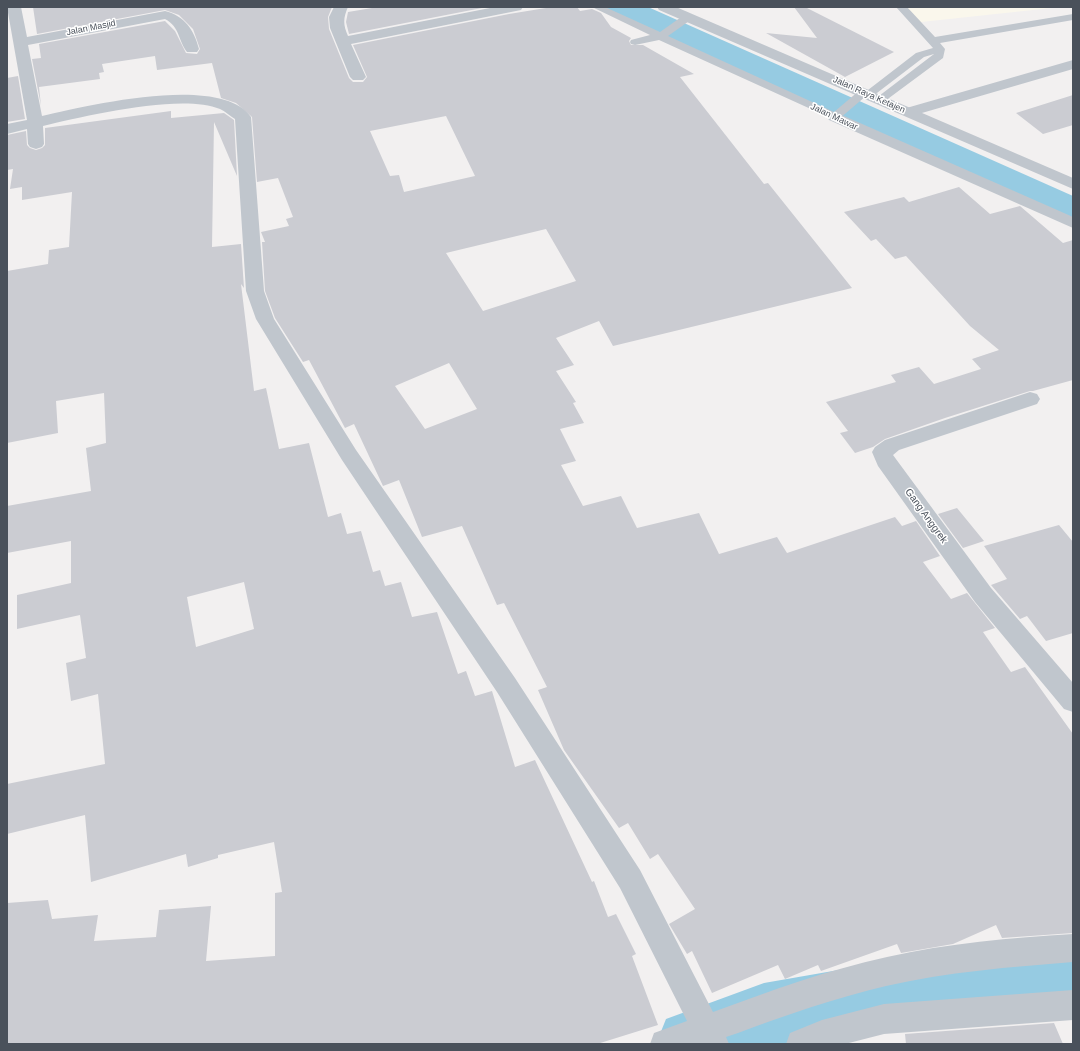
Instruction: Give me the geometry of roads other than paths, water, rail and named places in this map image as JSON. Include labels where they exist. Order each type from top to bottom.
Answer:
[{"type":"street","points":[[14,7],[22,42],[36,134]]},
{"type":"street","points":[[341,7],[335,21],[342,42],[358,77]]},
{"type":"street","points":[[342,42],[516,7]]},
{"type":"street","name":"Jalan Raya Ketajen","points":[[664,7],[684,20],[867,97],[909,112],[1073,184]]},
{"type":"street","points":[[158,11],[168,15],[178,22],[185,31],[192,49]]},
{"type":"street","name":"Jalan Masjid","points":[[22,42],[158,11]]},
{"type":"street","points":[[909,112],[1073,64]]},
{"type":"street","points":[[7,129],[36,134],[124,104],[186,99],[224,104],[235,110],[243,117],[256,291],[265,319],[349,455],[506,685],[630,879],[710,1036]]},
{"type":"street","name":"Jalan Mawar","points":[[837,115],[1073,223]]},
{"type":"street","name":"Gang Anggrek","points":[[1030,399],[892,444],[882,452],[885,460],[983,595],[1073,702]]},
{"type":"street","points":[[665,1044],[710,1036],[764,1008],[860,978],[913,966],[983,954],[1073,948]]},
{"type":"street","points":[[801,1044],[822,1035],[884,1019],[1048,1006],[1073,1006]]},
{"type":"lane","name":"Jalan Mawar","points":[[597,7],[664,34],[837,115]]},
{"type":"lane","points":[[900,7],[936,45]]},
{"type":"lane","points":[[837,115],[867,97],[936,45],[1073,17]]},
{"type":"lane","points":[[635,42],[664,34],[684,20]]},
{"type":"waterway","points":[[621,7],[1073,211]]},
{"type":"waterway","points":[[691,1044],[764,1017],[942,986],[1073,979]]}]
